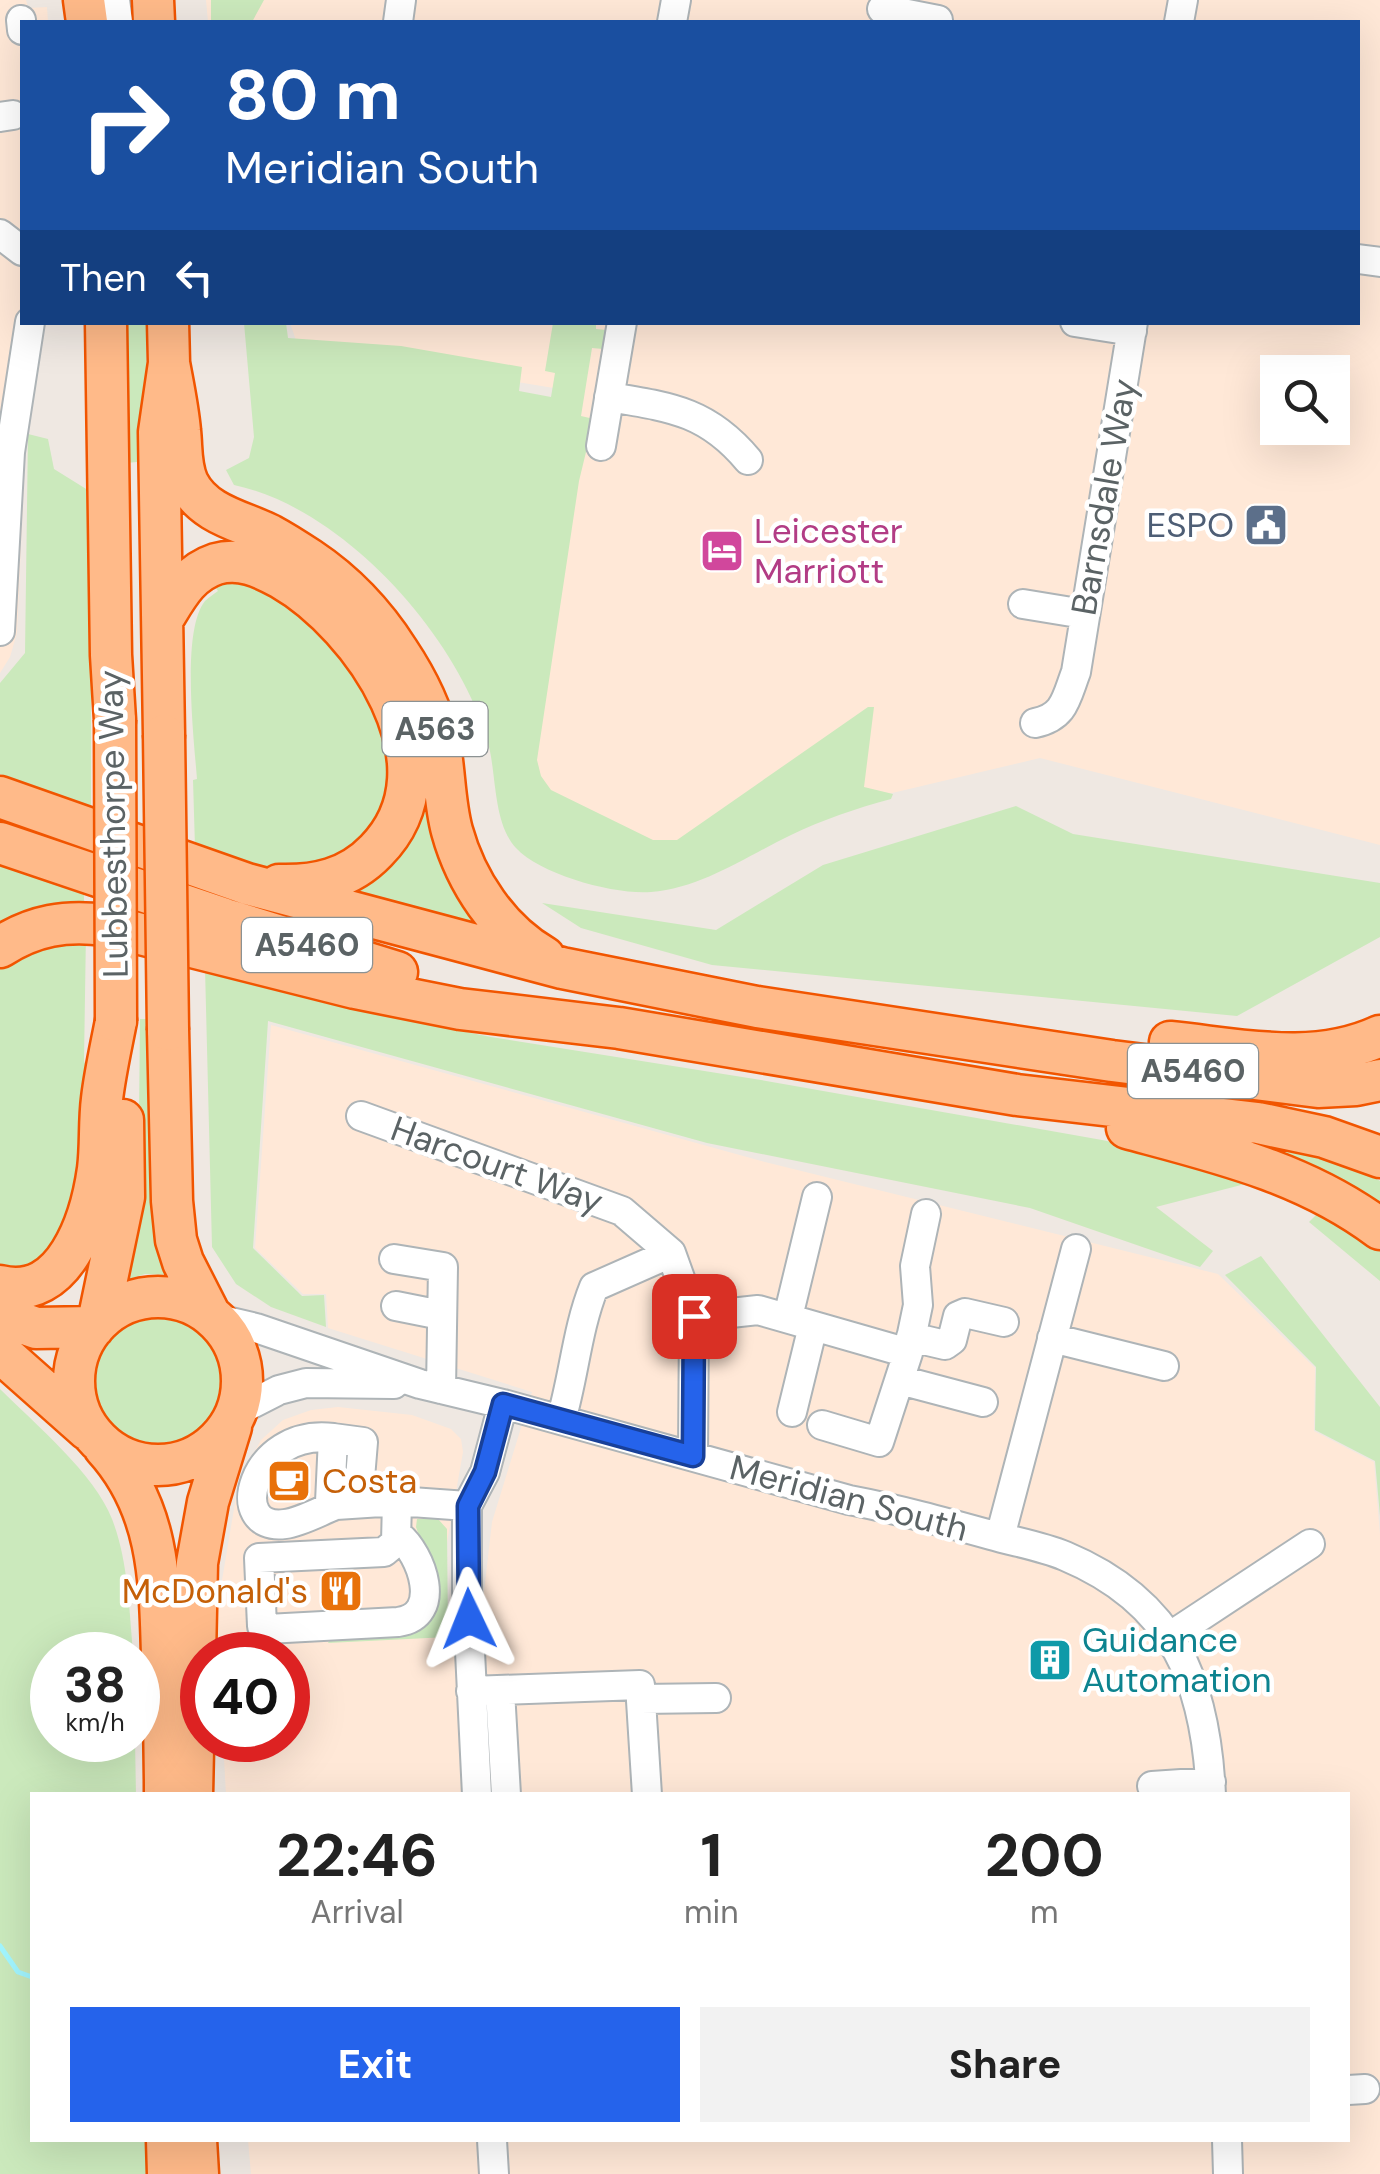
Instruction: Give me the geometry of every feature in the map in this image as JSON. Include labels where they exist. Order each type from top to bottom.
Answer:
[{"type":"highway","name":"Lubbesthorpe Way","points":[[96,1324],[124,1196],[126,1159],[116,1021],[115,720],[106,325]]},
{"type":"highway","name":"Lubbesthorpe Way","points":[[168,325],[169,363],[159,432],[172,1200],[182,1262],[212,1316]]},
{"type":"highway","name":"A563","points":[[169,363],[188,483],[206,504],[267,534],[334,577],[370,613],[399,652],[432,717],[452,829],[466,869],[511,934],[562,968]]},
{"type":"highway","name":"A563","points":[[161,534],[224,525],[247,527]]},
{"type":"highway","points":[[115,720],[131,647],[138,556],[146,543],[161,534]]},
{"type":"highway","points":[[164,617],[182,586],[200,572],[221,563],[253,564],[289,582],[332,616],[371,664],[399,718],[408,758],[406,797],[386,840],[353,870],[320,884],[247,884]]},
{"type":"highway","name":"A5460","points":[[0,797],[247,884],[562,968],[757,1006],[1006,1044],[1318,1086],[1380,1080]]},
{"type":"highway","name":"A5460","points":[[0,843],[367,964],[619,1028],[1017,1095],[1258,1123],[1324,1137],[1380,1157]]},
{"type":"highway","points":[[0,946],[47,925],[105,925],[232,959],[442,1006],[619,1028]]},
{"type":"highway","points":[[0,1286],[25,1288],[48,1278],[79,1239],[98,1169],[102,1098],[116,1021]]},
{"type":"highway","points":[[1006,1044],[1090,1037],[1136,1038],[1302,1055],[1339,1050],[1380,1036]]},
{"type":"highway","points":[[1017,1095],[1272,1170],[1332,1196],[1380,1229]]},
{"type":"highway","points":[[192,1792],[197,1563],[208,1502],[235,1416],[242,1382],[240,1362],[228,1334],[212,1316],[188,1303],[152,1297],[118,1307],[96,1324],[77,1356],[74,1379],[80,1413],[94,1436],[126,1459],[148,1465],[171,1464],[203,1452],[221,1438],[235,1416]]},
{"type":"highway","points":[[0,1315],[36,1328],[96,1324]]},
{"type":"highway","points":[[0,1352],[94,1436],[117,1461],[136,1492],[155,1545],[161,1613],[165,1792]]},
{"type":"street","points":[[114,0],[147,11]]},
{"type":"street","points":[[882,9],[939,14]]},
{"type":"street","points":[[0,232],[20,249]]},
{"type":"street","points":[[0,631],[4,490],[29,325]]},
{"type":"street","points":[[601,446],[621,325]]},
{"type":"street","name":"Barnsdale Way","points":[[1035,724],[1051,720],[1060,712],[1076,672],[1132,327]]},
{"type":"street","points":[[609,397],[701,418],[719,429],[748,460]]},
{"type":"street","points":[[1023,604],[1084,614]]},
{"type":"street","name":"Harcourt Way","points":[[361,1116],[622,1211],[672,1253]]},
{"type":"street","points":[[792,1412],[816,1197]]},
{"type":"street","points":[[822,1426],[878,1442],[904,1365],[918,1305],[915,1266],[926,1214]]},
{"type":"street","points":[[1000,1538],[1076,1249]]},
{"type":"street","points":[[562,1420],[586,1307],[594,1287],[672,1253],[694,1316],[693,1456]]},
{"type":"street","points":[[394,1258],[442,1267],[442,1314],[431,1387]]},
{"type":"street","points":[[396,1306],[442,1314]]},
{"type":"street","points":[[694,1316],[758,1310],[800,1321],[983,1402]]},
{"type":"street","points":[[904,1365],[952,1340],[958,1316],[965,1313],[1004,1322]]},
{"type":"street","name":"Meridian South","points":[[212,1316],[431,1387],[1064,1555],[1128,1594],[1170,1636],[1202,1706],[1211,1789]]},
{"type":"street","points":[[1052,1338],[1164,1366]]},
{"type":"street","name":"Meridian South","points":[[235,1416],[280,1390],[306,1383],[431,1387]]},
{"type":"street","points":[[477,1792],[468,1506],[485,1472],[503,1404]]},
{"type":"street","points":[[347,1504],[363,1442],[306,1436],[276,1451],[256,1477],[251,1500],[254,1510],[273,1524],[286,1524],[347,1504],[468,1506]]},
{"type":"street","points":[[332,1438],[328,1496],[347,1504]]},
{"type":"street","points":[[397,1502],[405,1545],[424,1576],[425,1598],[418,1614],[398,1622],[266,1629],[260,1622],[258,1561],[263,1556],[288,1554],[297,1558],[384,1552],[405,1545]]},
{"type":"street","points":[[1170,1636],[1310,1544]]},
{"type":"street","points":[[471,1691],[640,1685],[647,1792]]},
{"type":"street","points":[[500,1692],[506,1792]]},
{"type":"street","points":[[641,1699],[716,1698]]},
{"type":"street","points":[[1152,1786],[1211,1789]]},
{"type":"street","points":[[492,2142],[494,2174]]},
{"type":"street","points":[[1227,2142],[1228,2174]]},
{"type":"shaded area","points":[[0,0],[26,0],[28,8],[47,7],[48,20],[20,20],[20,325],[25,325],[26,436],[17,633],[0,673]]},
{"type":"shaded area","points":[[206,0],[1380,0],[1380,845],[1040,758],[871,798],[680,861],[531,787],[572,391],[298,346],[291,325],[1360,325],[1360,20],[208,20]]},
{"type":"shaded area","points":[[271,1025],[765,1162],[1218,1274],[1315,1368],[1314,1431],[1374,1462],[1380,1535],[1380,2174],[251,2174],[248,2142],[1350,2142],[1350,1792],[226,1792],[224,1762],[310,1762],[310,1632],[217,1632],[218,1604],[236,1497],[261,1440],[283,1420],[311,1410],[338,1407],[412,1415],[451,1429],[461,1439],[463,1452],[445,1554],[447,1636],[479,1636],[492,1522],[532,1392],[328,1328],[326,1294],[303,1294],[255,1248]]},
{"type":"green space","points":[[211,0],[264,0],[253,20],[211,20]]},
{"type":"green space","points":[[115,325],[146,325],[148,461],[115,464]]},
{"type":"green space","points":[[244,325],[286,325],[288,338],[401,346],[522,367],[519,391],[551,397],[555,373],[545,371],[553,325],[596,325],[596,329],[606,330],[603,349],[592,348],[581,416],[594,419],[579,481],[537,760],[541,776],[551,790],[653,840],[677,840],[868,707],[874,707],[864,787],[893,794],[891,799],[815,824],[706,878],[670,889],[636,892],[599,887],[543,867],[516,848],[508,837],[499,811],[487,739],[472,699],[450,658],[422,619],[390,581],[315,520],[275,498],[234,485],[226,470],[249,458],[254,437]]},
{"type":"green space","points":[[28,434],[48,439],[54,469],[91,492],[91,808],[0,774],[0,683],[25,653]]},
{"type":"green space","points":[[244,573],[357,655],[401,777],[351,860],[268,872],[195,847],[193,636],[205,601],[218,591],[211,581]]},
{"type":"green space","points":[[415,791],[431,797],[485,929],[339,891]]},
{"type":"green space","points":[[1016,806],[1073,834],[1380,883],[1380,937],[1237,1016],[712,965],[581,928],[542,903],[716,930],[823,865]]},
{"type":"green space","points":[[0,860],[84,891],[84,909],[0,936]]},
{"type":"green space","points":[[86,931],[84,1061],[89,1074],[81,1212],[46,1265],[0,1277],[0,961]]},
{"type":"green space","points":[[205,968],[342,1007],[491,1037],[1102,1140],[1206,1162],[1245,1184],[1156,1207],[1213,1251],[1200,1267],[1030,1208],[707,1143],[268,1021],[253,1248],[302,1296],[324,1295],[326,1327],[271,1307],[236,1284],[212,1247]]},
{"type":"green space","points":[[140,1019],[149,1019],[170,1275],[145,1274],[120,1282],[139,1113]]},
{"type":"green space","points":[[1237,1140],[1300,1150],[1370,1175],[1380,1181],[1380,1210]]},
{"type":"green space","points":[[1322,1209],[1380,1251],[1380,1281],[1309,1222]]},
{"type":"green space","points":[[1261,1256],[1380,1407],[1380,1516],[1375,1461],[1315,1430],[1316,1367],[1225,1275]]},
{"type":"green space","points":[[156,1311],[183,1317],[206,1332],[221,1355],[227,1382],[221,1409],[206,1432],[183,1447],[156,1453],[129,1447],[106,1432],[91,1409],[85,1382],[91,1355],[106,1332],[129,1317]]},
{"type":"green space","points":[[0,1389],[62,1450],[104,1502],[121,1551],[132,1632],[30,1632],[30,1762],[135,1762],[136,1792],[30,1792],[30,2142],[147,2142],[149,2174],[0,2174]]},
{"type":"green space","points":[[417,1519],[438,1519],[447,1529],[448,1637],[328,1643],[331,1637],[411,1626],[423,1547]]},
{"type":"waterway","points":[[0,1946],[18,1972],[30,1976]]},
{"type":"place","name":"ESPO","points":[[1266,525]]},
{"type":"place","name":"Leicester Marriott","points":[[722,551]]},
{"type":"place","name":"Costa","points":[[289,1481]]},
{"type":"place","name":"McDonald's","points":[[341,1591]]},
{"type":"place","name":"Guidance Automation","points":[[1050,1660]]},
{"type":"route","points":[[469,1619],[468,1506],[485,1472],[503,1404],[693,1456],[694,1316]]}]
